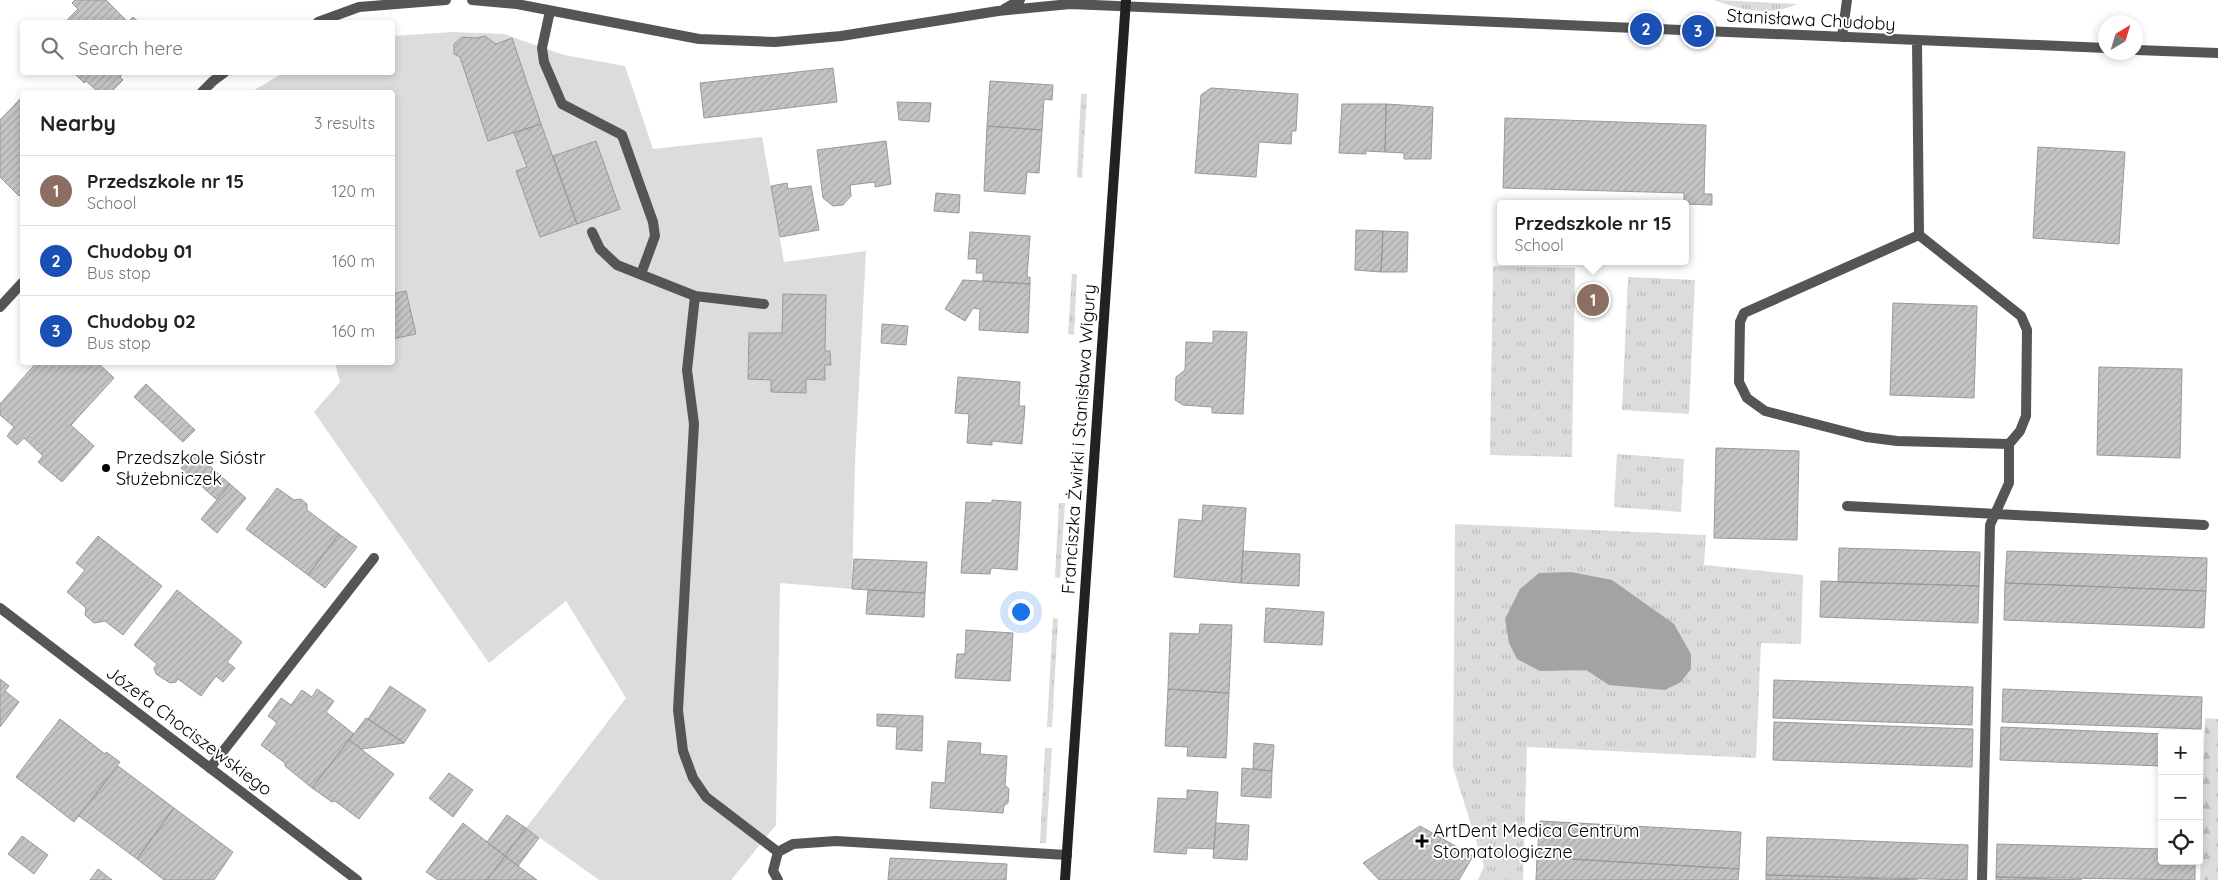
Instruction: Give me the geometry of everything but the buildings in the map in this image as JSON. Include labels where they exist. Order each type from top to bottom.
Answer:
[{"type":"street","points":[[323,20],[359,7],[446,0]]},
{"type":"street","name":"Stanisława Chudoby","points":[[472,0],[517,4],[699,39],[775,42],[841,36],[998,12],[1070,4],[1126,4],[2098,48]]},
{"type":"street","points":[[998,12],[1020,0]]},
{"type":"street","points":[[1842,37],[1847,0]]},
{"type":"street","name":"Franciszka Żwirki i Stanisława Wigury","points":[[1065,880],[1126,4]]},
{"type":"street","points":[[550,11],[542,48],[544,62],[562,104],[622,135],[653,222],[655,236],[641,274]]},
{"type":"street","points":[[1917,40],[1919,235]]},
{"type":"street","points":[[2143,50],[2218,53]]},
{"type":"street","points":[[204,90],[221,75]]},
{"type":"street","points":[[592,232],[600,249],[617,265],[695,296],[764,304]]},
{"type":"street","points":[[1919,235],[2021,316],[2027,330],[2026,416],[2020,431],[2009,444],[2009,483],[1990,525],[1982,880]]},
{"type":"street","points":[[1919,235],[1744,313],[1740,322],[1739,382],[1747,398],[1765,411],[1866,437],[1897,441],[2009,444]]},
{"type":"street","points":[[0,307],[20,285]]},
{"type":"street","points":[[695,296],[687,370],[694,424],[678,710],[683,751],[693,778],[706,797],[778,852]]},
{"type":"street","points":[[1847,506],[2204,525]]},
{"type":"street","points":[[210,768],[374,558]]},
{"type":"street","name":"Józefa Chociszewskiego","points":[[0,608],[357,880]]},
{"type":"street","points":[[778,880],[773,871],[778,852],[793,844],[836,841],[1067,855]]},
{"type":"green space","points":[[1714,0],[1797,4],[1777,10],[1756,11],[1734,7]]},
{"type":"green space","points":[[452,32],[504,34],[564,55],[625,66],[653,149],[762,137],[784,262],[866,251],[855,462],[852,589],[780,583],[776,825],[731,880],[599,880],[526,828],[626,698],[566,601],[489,663],[314,412],[340,382],[336,365],[395,365],[395,90],[254,90],[280,75],[395,75],[395,36]]},
{"type":"green space","points":[[1081,94],[1087,94],[1082,178],[1077,177]]},
{"type":"green space","points":[[1493,266],[1575,268],[1572,457],[1490,455]]},
{"type":"green space","points":[[1072,274],[1077,274],[1074,335],[1068,334]]},
{"type":"green space","points":[[1628,277],[1695,280],[1689,414],[1622,410]]},
{"type":"green space","points":[[1617,454],[1684,459],[1681,512],[1614,507]]},
{"type":"green space","points":[[1059,503],[1065,503],[1060,578],[1055,577]]},
{"type":"green space","points":[[1455,524],[1706,535],[1704,565],[1803,575],[1801,644],[1761,643],[1756,758],[1527,747],[1523,880],[1478,880],[1484,866],[1453,767]]},
{"type":"green space","points":[[1053,618],[1058,619],[1052,727],[1047,727]]},
{"type":"green space","points":[[2205,718],[2218,719],[2218,880],[2200,880],[2200,865],[2203,865]]},
{"type":"green space","points":[[1045,748],[1052,748],[1046,843],[1040,843]]},
{"type":"shaded area","points":[[1571,572],[1612,580],[1674,624],[1691,654],[1691,669],[1681,682],[1665,690],[1609,685],[1586,670],[1540,671],[1517,659],[1509,643],[1505,619],[1520,589],[1539,573]]},
{"type":"place","name":"Chudoby 01","points":[[1646,29]]},
{"type":"place","name":"Chudoby 02","points":[[1698,31]]},
{"type":"place","name":"Przedszkole nr 15","points":[[1593,300]]},
{"type":"place","name":"Przedszkole Sióstr Służebniczek","points":[[106,468]]},
{"type":"place","name":"ArtDent Medica Centrum Stomatologiczne","points":[[1422,841]]}]
